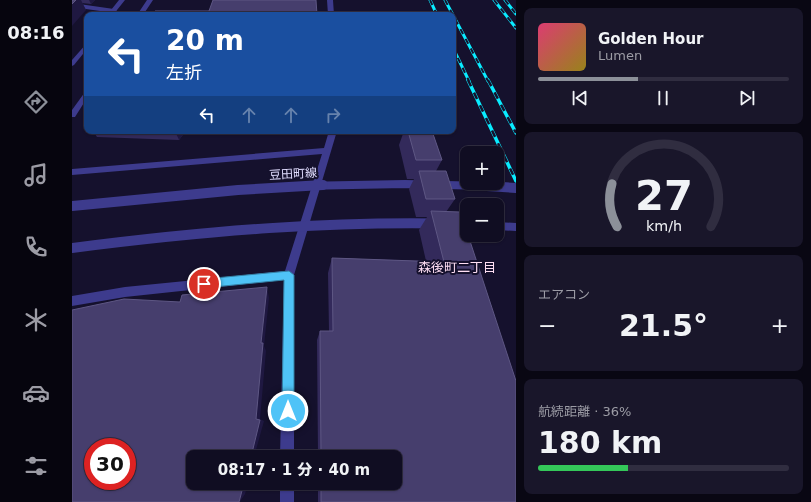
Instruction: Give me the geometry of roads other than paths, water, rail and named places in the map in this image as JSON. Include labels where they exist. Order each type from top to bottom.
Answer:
[{"type":"street","points":[[113,12],[122,0]]},
{"type":"street","points":[[142,12],[150,0]]},
{"type":"street","points":[[330,0],[330,12]]},
{"type":"street","points":[[72,5],[107,12]]},
{"type":"street","points":[[72,64],[84,49]]},
{"type":"street","points":[[72,115],[84,97]]},
{"type":"street","points":[[288,450],[289,275],[332,134]]},
{"type":"street","points":[[72,172],[326,151]]},
{"type":"street","name":"豆田町線","points":[[72,206],[196,192],[321,185],[432,184],[516,188]]},
{"type":"street","points":[[72,248],[192,233],[317,223],[460,224]]},
{"type":"street","points":[[504,226],[516,227]]},
{"type":"street","points":[[72,301],[125,292],[289,275]]},
{"type":"street","points":[[287,490],[287,502]]},
{"type":"railway","points":[[430,0],[436,12]]},
{"type":"railway","points":[[445,0],[451,12]]},
{"type":"railway","points":[[494,0],[516,28]]},
{"type":"railway","points":[[505,0],[516,14]]},
{"type":"railway","points":[[456,21],[488,81]]},
{"type":"railway","points":[[456,54],[469,81]]},
{"type":"railway","points":[[468,80],[516,181]]},
{"type":"railway","points":[[488,80],[516,133]]},
{"type":"district","name":"森後町二丁目","points":[[457,267]]}]
